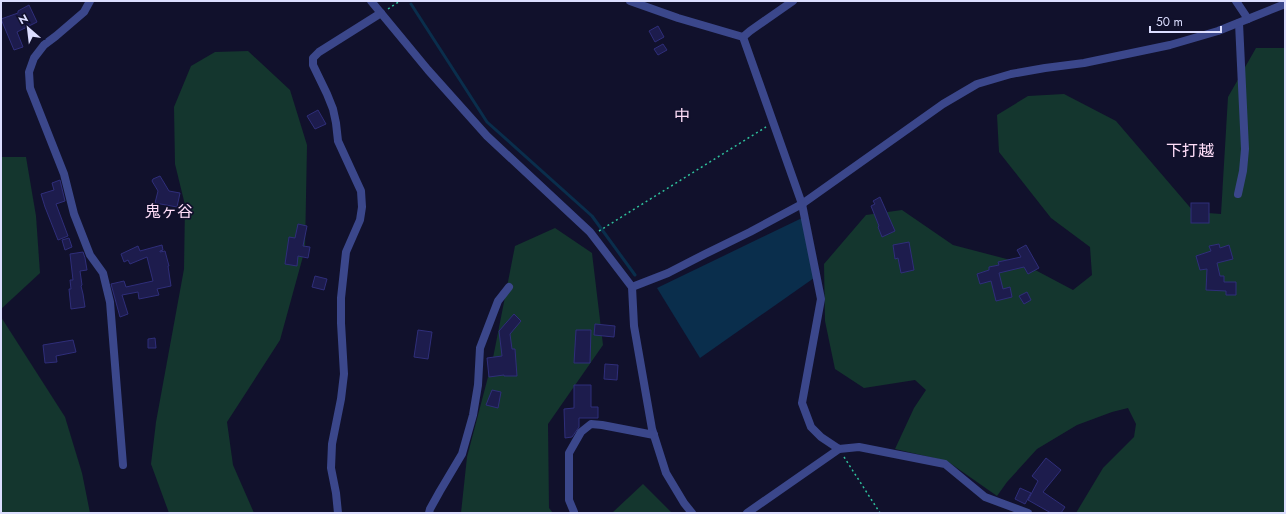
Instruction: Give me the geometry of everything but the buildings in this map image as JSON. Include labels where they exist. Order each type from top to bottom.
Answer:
[{"type":"street","points":[[90,1],[84,12],[44,45],[34,58],[29,72],[30,88],[64,174],[74,214],[90,255],[103,273],[110,302],[123,466]]},
{"type":"street","points":[[371,1],[428,70],[487,136],[590,232],[632,287],[634,326],[654,435],[666,473],[684,503],[692,513]]},
{"type":"street","points":[[630,1],[678,18],[744,37]]},
{"type":"street","points":[[744,37],[750,31],[793,1]]},
{"type":"street","points":[[1236,1],[1248,19]]},
{"type":"street","points":[[632,287],[699,258],[802,204],[943,104],[977,84],[1011,74],[1084,63],[1134,53],[1218,31],[1285,4]]},
{"type":"street","points":[[338,513],[331,468],[332,444],[341,399],[344,374],[341,298],[346,252],[360,220],[362,206],[361,191],[338,141],[333,109],[313,66],[313,58],[319,52],[381,13]]},
{"type":"street","points":[[1238,194],[1243,171],[1245,149],[1239,23]]},
{"type":"street","points":[[744,37],[802,204],[821,299],[802,403],[811,427],[821,437],[838,449]]},
{"type":"street","points":[[429,513],[462,454],[473,415],[478,385],[480,348],[498,301],[509,287]]},
{"type":"street","points":[[574,512],[569,500],[570,453],[581,432],[591,424],[654,435]]},
{"type":"street","points":[[747,513],[838,449],[859,447],[945,464],[985,497],[1028,513]]},
{"type":"path","points":[[381,13],[400,1]]},
{"type":"path","points":[[598,232],[774,122]]},
{"type":"path","points":[[838,449],[880,513]]},
{"type":"green space","points":[[1256,48],[1285,48],[1285,513],[1076,513],[1103,468],[1134,437],[1136,424],[1128,408],[1112,412],[1077,425],[1037,449],[1007,482],[997,496],[947,461],[895,449],[914,408],[926,390],[915,380],[864,388],[835,369],[825,321],[824,264],[866,215],[902,210],[953,245],[1022,263],[1073,290],[1092,275],[1090,247],[1051,218],[999,152],[997,115],[1028,96],[1064,94],[1116,121],[1194,212],[1221,214],[1228,97]]},
{"type":"green space","points":[[248,51],[290,90],[307,145],[305,249],[280,340],[227,422],[233,465],[254,513],[169,513],[151,464],[156,422],[184,269],[185,205],[175,164],[174,107],[191,66],[215,52]]},
{"type":"green space","points":[[1,157],[26,157],[36,216],[40,273],[1,309]]},
{"type":"green space","points":[[555,228],[592,253],[603,345],[548,424],[549,508],[553,513],[461,513],[467,457],[493,358],[515,246]]},
{"type":"green space","points":[[1,317],[65,417],[82,473],[90,513],[1,513]]},
{"type":"green space","points":[[643,484],[672,513],[612,513]]},
{"type":"water","points":[[802,218],[814,278],[700,358],[657,288]]},
{"type":"waterway","points":[[411,4],[487,122],[592,216],[635,275]]},
{"type":"district","name":"中","points":[[682,115]]},
{"type":"district","name":"下打越","points":[[1190,150]]},
{"type":"district","name":"鬼ヶ谷","points":[[169,211]]}]
